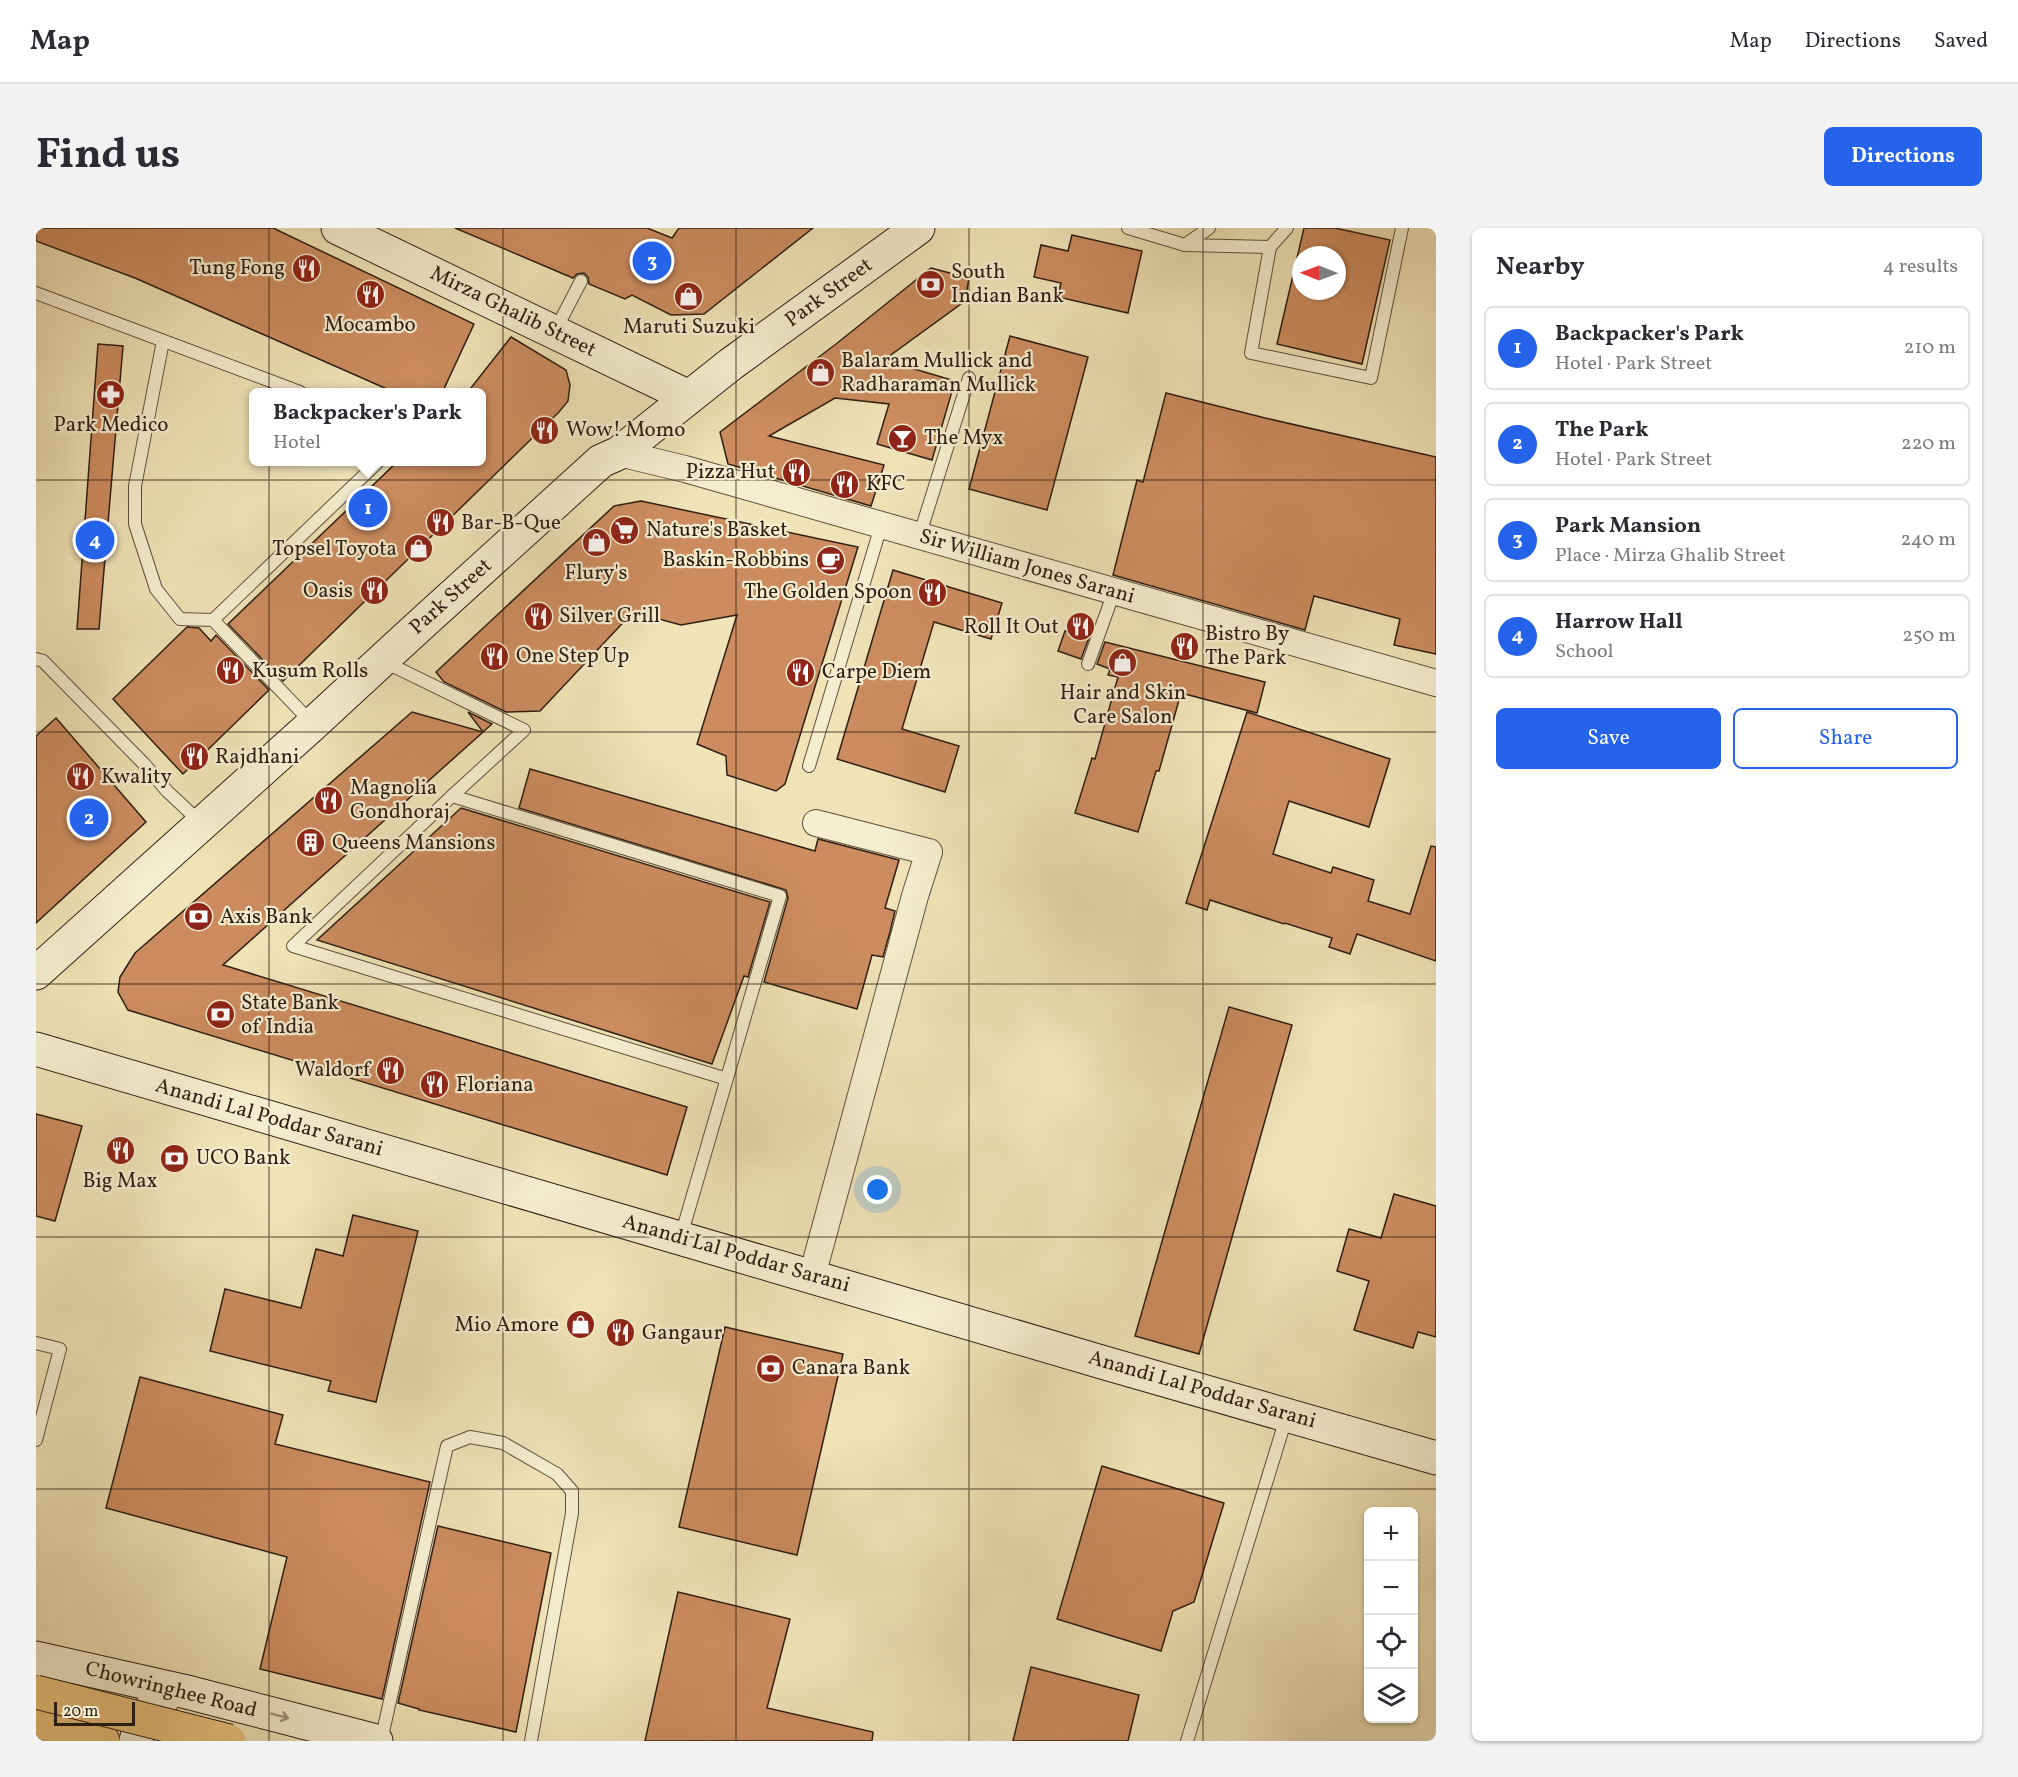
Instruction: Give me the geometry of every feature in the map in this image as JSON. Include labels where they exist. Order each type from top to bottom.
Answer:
[{"type":"main road","name":"Mirza Ghalib Street","points":[[338,228],[689,397]]},
{"type":"main road","name":"Park Street","points":[[36,973],[601,461],[619,453],[689,397],[918,228]]},
{"type":"main road","name":"Anandi Lal Poddar Sarani","points":[[36,1049],[1436,1458]]},
{"type":"main road","name":"Chowringhee Road","points":[[36,1658],[183,1691],[382,1728]]},
{"type":"main road","points":[[136,1741],[139,1729],[155,1704],[183,1691]]},
{"type":"main road","points":[[36,1692],[229,1741]]},
{"type":"main road","points":[[36,1724],[103,1741]]},
{"type":"street","name":"Sir William Jones Sarani","points":[[619,453],[685,469],[1436,683]]},
{"type":"street","points":[[812,1276],[929,852],[816,823]]},
{"type":"lane","points":[[1128,228],[1185,245],[1270,247]]},
{"type":"lane","points":[[1185,245],[1209,228]]},
{"type":"lane","points":[[1287,228],[1270,247],[1251,353],[1371,378],[1402,228]]},
{"type":"lane","points":[[555,332],[581,281]]},
{"type":"lane","points":[[36,293],[287,388]]},
{"type":"lane","points":[[163,341],[135,486],[135,524],[156,589],[180,619],[213,620],[313,724]]},
{"type":"lane","points":[[919,537],[969,378]]},
{"type":"lane","points":[[213,620],[374,466]]},
{"type":"lane","points":[[809,766],[881,526]]},
{"type":"lane","points":[[1088,664],[1114,592]]},
{"type":"lane","points":[[36,659],[43,662],[145,765],[167,791],[202,824]]},
{"type":"lane","points":[[382,660],[524,730],[293,946],[727,1079]]},
{"type":"lane","points":[[452,796],[780,896],[680,1238]]},
{"type":"lane","points":[[36,1343],[60,1349],[36,1440]]},
{"type":"lane","points":[[1187,1741],[1287,1414]]},
{"type":"lane","points":[[381,1741],[382,1728],[447,1446],[470,1437],[503,1443],[557,1474],[572,1491],[571,1524],[531,1741]]},
{"type":"building","points":[[36,228],[273,228],[474,324],[444,388],[385,388],[135,278],[36,241]]},
{"type":"building","points":[[455,228],[647,228],[672,238],[679,228],[813,228],[704,314],[671,315],[632,295],[625,299],[589,284],[588,277],[584,273],[577,274],[573,278]]},
{"type":"building","points":[[1304,228],[1335,228],[1390,240],[1362,364],[1277,344],[1292,280],[1292,300],[1346,300],[1346,246],[1300,246]]},
{"type":"building","points":[[1072,235],[1142,251],[1128,313],[1058,297],[1061,283],[1034,277],[1041,245],[1068,251]]},
{"type":"building","points":[[931,268],[969,278],[965,301],[884,360],[955,381],[932,460],[877,444],[889,404],[835,398],[769,436],[884,465],[871,506],[728,464],[720,432]]},
{"type":"building","points":[[1010,336],[1088,357],[1047,510],[969,489]]},
{"type":"building","points":[[511,337],[566,370],[570,385],[568,401],[559,412],[283,681],[228,624],[393,466],[486,466],[486,388],[471,388]]},
{"type":"building","points":[[98,344],[123,346],[99,629],[77,629]]},
{"type":"building","points":[[1166,393],[1436,457],[1436,654],[1394,645],[1400,619],[1314,596],[1305,630],[1113,575],[1137,480],[1143,482]]},
{"type":"building","points":[[641,501],[858,547],[785,784],[776,791],[727,775],[726,756],[697,744],[737,615],[681,625],[633,612],[540,711],[506,712],[444,682],[436,672],[614,506]]},
{"type":"building","points":[[893,570],[1002,603],[991,639],[934,622],[902,729],[959,746],[945,792],[837,759]]},
{"type":"building","points":[[187,627],[199,628],[211,641],[216,635],[269,690],[183,774],[113,699]]},
{"type":"building","points":[[1065,631],[1089,638],[1081,659],[1058,651]]},
{"type":"building","points":[[1105,642],[1265,682],[1257,713],[1181,693],[1159,771],[1156,771],[1138,832],[1075,813],[1092,758],[1095,759],[1118,677],[1108,675],[1110,669],[1097,664]]},
{"type":"building","name":"Queens Mansions","points":[[412,712],[483,732],[223,965],[687,1107],[667,1175],[128,1010],[118,992],[120,977],[135,953]]},
{"type":"building","points":[[468,712],[492,724],[483,732]]},
{"type":"building","points":[[1247,712],[1390,759],[1369,827],[1289,801],[1273,854],[1331,873],[1333,867],[1374,880],[1368,901],[1410,914],[1431,846],[1436,847],[1436,961],[1357,934],[1350,954],[1329,947],[1332,938],[1285,923],[1210,900],[1207,910],[1186,903]]},
{"type":"building","points":[[56,718],[146,822],[36,923],[36,736]]},
{"type":"building","points":[[530,769],[815,851],[818,839],[899,860],[885,908],[895,911],[883,957],[872,955],[857,1009],[764,982],[788,898],[786,890],[519,808]]},
{"type":"building","points":[[461,808],[770,902],[748,977],[744,976],[712,1064],[317,940]]},
{"type":"building","points":[[1229,1007],[1292,1025],[1199,1354],[1135,1336]]},
{"type":"building","points":[[36,1114],[82,1126],[55,1221],[36,1216]]},
{"type":"building","points":[[1394,1194],[1436,1206],[1436,1337],[1418,1332],[1413,1348],[1354,1330],[1369,1281],[1337,1271],[1349,1229],[1381,1238]]},
{"type":"building","points":[[353,1215],[418,1231],[376,1402],[328,1391],[331,1381],[210,1351],[225,1289],[301,1308],[316,1249],[343,1256]]},
{"type":"building","points":[[725,1327],[843,1354],[797,1555],[679,1527]]},
{"type":"building","points":[[140,1377],[283,1415],[275,1444],[430,1482],[382,1699],[260,1669],[287,1557],[106,1508]]},
{"type":"building","points":[[1102,1466],[1224,1503],[1194,1602],[1173,1611],[1161,1651],[1057,1619]]},
{"type":"building","points":[[438,1526],[551,1553],[516,1732],[398,1703]]},
{"type":"building","points":[[678,1592],[790,1619],[767,1708],[873,1732],[872,1741],[645,1741]]},
{"type":"building","points":[[1031,1667],[1139,1695],[1128,1741],[1013,1741]]},
{"type":"place","name":"Park Mansion","points":[[652,261]]},
{"type":"place","name":"Tung Fong","points":[[306,268]]},
{"type":"place","name":"South Indian Bank","points":[[930,284]]},
{"type":"place","name":"Mocambo","points":[[370,294]]},
{"type":"place","name":"Maruti Suzuki","points":[[689,296]]},
{"type":"place","name":"Balaram Mullick and Radharaman Mullick","points":[[820,373]]},
{"type":"place","name":"Park Medico","points":[[111,394]]},
{"type":"place","name":"Wow! Momo","points":[[545,430]]},
{"type":"place","name":"The Myx","points":[[903,438]]},
{"type":"place","name":"Pizza Hut","points":[[796,472]]},
{"type":"place","name":"KFC","points":[[845,484]]},
{"type":"place","name":"Backpacker's Park","points":[[368,508]]},
{"type":"place","name":"Bar-B-Que","points":[[440,523]]},
{"type":"place","name":"Nature's Basket","points":[[625,530]]},
{"type":"place","name":"Harrow Hall","points":[[95,540]]},
{"type":"place","name":"Flury's","points":[[596,542]]},
{"type":"place","name":"Topsel Toyota","points":[[418,549]]},
{"type":"place","name":"Baskin-Robbins","points":[[830,560]]},
{"type":"place","name":"Oasis","points":[[374,591]]},
{"type":"place","name":"The Golden Spoon","points":[[933,592]]},
{"type":"place","name":"Silver Grill","points":[[538,616]]},
{"type":"place","name":"Roll It Out","points":[[1080,627]]},
{"type":"place","name":"Bistro By The Park","points":[[1184,646]]},
{"type":"place","name":"One Step Up","points":[[495,656]]},
{"type":"place","name":"Hair and Skin Care Salon","points":[[1123,662]]},
{"type":"place","name":"Kusum Rolls","points":[[231,671]]},
{"type":"place","name":"Carpe Diem","points":[[801,672]]},
{"type":"place","name":"Rajdhani","points":[[194,757]]},
{"type":"place","name":"Kwality","points":[[80,777]]},
{"type":"place","name":"Magnolia Gondhoraj","points":[[329,800]]},
{"type":"place","name":"The Park","points":[[89,818]]},
{"type":"place","name":"Queens Mansions","points":[[311,843]]},
{"type":"place","name":"Axis Bank","points":[[199,917]]},
{"type":"place","name":"State Bank of India","points":[[220,1015]]},
{"type":"place","name":"Waldorf","points":[[391,1070]]},
{"type":"place","name":"Floriana","points":[[435,1085]]},
{"type":"place","name":"Big Max","points":[[120,1150]]},
{"type":"place","name":"UCO Bank","points":[[175,1158]]},
{"type":"place","name":"Mio Amore","points":[[580,1325]]},
{"type":"place","name":"Gangaur","points":[[621,1333]]},
{"type":"place","name":"Canara Bank","points":[[771,1368]]}]
